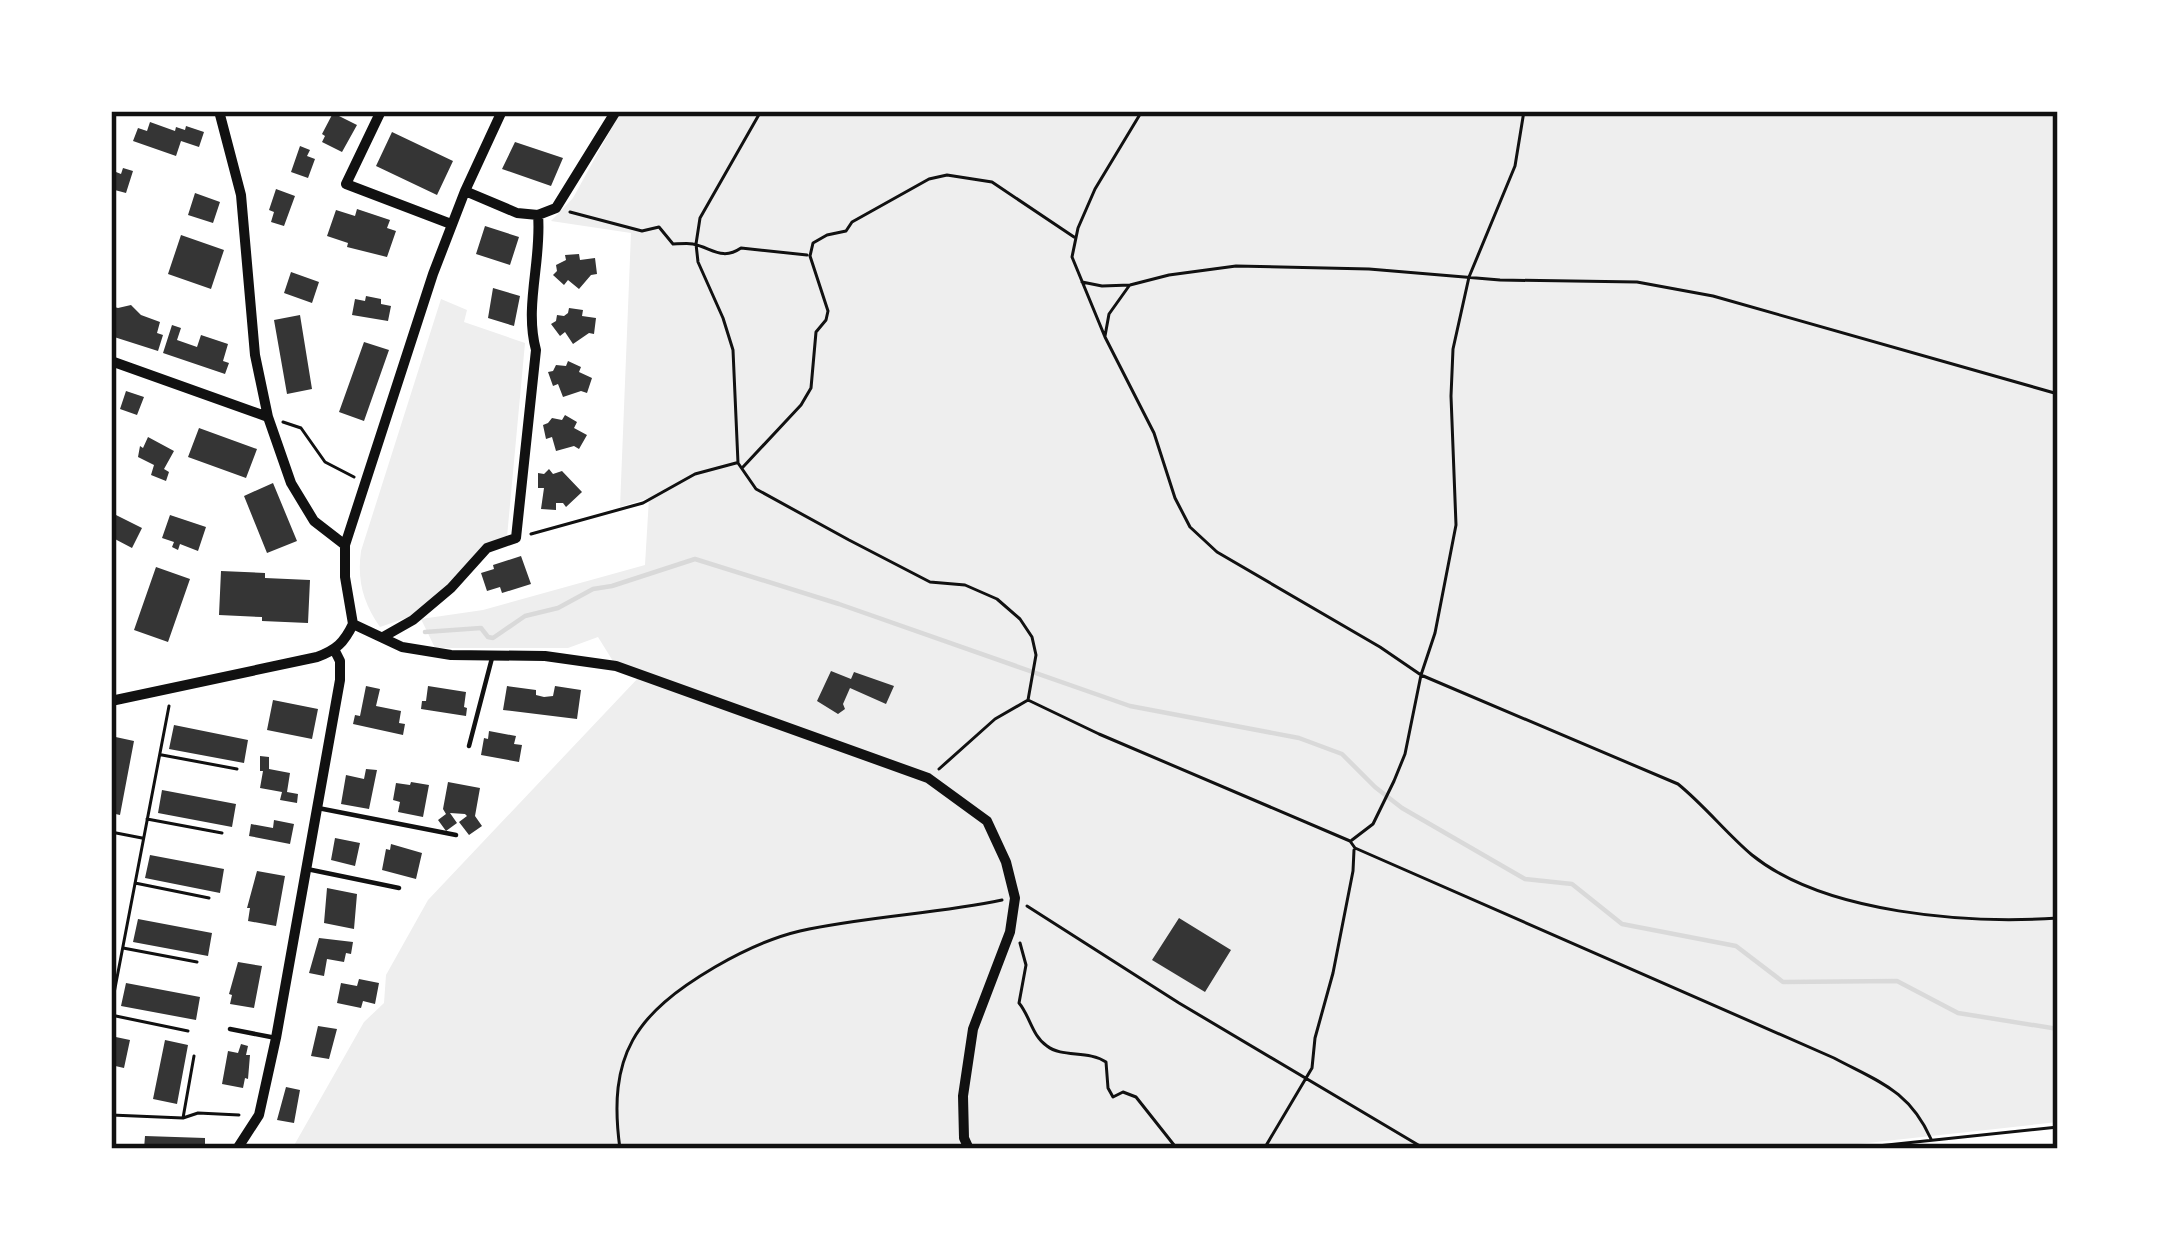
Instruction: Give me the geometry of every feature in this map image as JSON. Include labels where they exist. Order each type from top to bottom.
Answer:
[{"type":"street","points":[[219,111],[242,195],[255,355],[268,417],[291,483],[314,521],[345,545]]},
{"type":"street","points":[[381,111],[346,184],[452,224]]},
{"type":"street","points":[[111,701],[317,657],[335,651],[346,639],[352,624],[345,545],[452,224],[502,111]]},
{"type":"street","points":[[465,191],[517,213],[538,215],[556,208],[616,111]]},
{"type":"street","points":[[383,637],[413,620],[451,588],[487,548],[517,538],[536,350],[530,329],[538,215]]},
{"type":"street","points":[[111,361],[268,417]]},
{"type":"street","points":[[352,624],[402,647],[451,655],[545,656],[616,666],[928,778],[986,821],[1006,862],[1015,898],[1010,932],[973,1030],[963,1096],[964,1138],[969,1149]]},
{"type":"street","points":[[237,1149],[259,1115],[277,1038],[340,680],[335,651]]},
{"type":"lane","points":[[470,746],[492,656]]},
{"type":"lane","points":[[318,808],[456,835]]},
{"type":"lane","points":[[307,868],[399,888]]},
{"type":"lane","points":[[230,1029],[277,1038]]},
{"type":"path","points":[[761,111],[700,218],[696,244],[698,262],[734,350],[740,465],[756,489],[930,582],[964,585],[998,599],[1032,637],[1036,655],[1028,700]]},
{"type":"path","points":[[1142,111],[1095,189],[1072,257],[1105,337],[1154,434],[1175,498],[1190,527],[1217,553],[1421,675],[1678,784],[1753,855],[1794,881],[1868,905],[1929,914],[2014,921],[2058,918]]},
{"type":"path","points":[[1350,841],[1372,824],[1394,781],[1435,633],[1456,525],[1450,396],[1453,350],[1469,278],[1515,166],[1525,111]]},
{"type":"path","points":[[517,538],[644,503],[695,474],[740,465],[801,405],[811,388],[817,332],[828,311],[810,256],[813,243],[846,231],[853,222],[929,179],[947,175],[992,182],[1075,238]]},
{"type":"path","points":[[556,208],[608,224],[642,230],[658,227],[673,244],[696,244],[709,253],[730,255],[741,248],[810,256]]},
{"type":"path","points":[[1080,281],[1130,285],[1169,274],[1237,266],[1637,282],[1713,296],[2058,394]]},
{"type":"path","points":[[1105,337],[1109,314],[1130,285]]},
{"type":"path","points":[[268,417],[301,428],[325,462],[366,483]]},
{"type":"path","points":[[928,778],[995,718],[1028,700]]},
{"type":"path","points":[[1028,700],[1350,841],[1354,848],[1312,1068],[1264,1149]]},
{"type":"path","points":[[169,704],[111,1012],[188,1031]]},
{"type":"path","points":[[160,754],[237,769]]},
{"type":"path","points":[[147,818],[222,832]]},
{"type":"path","points":[[111,832],[143,838]]},
{"type":"path","points":[[1354,848],[1834,1058],[1902,1095],[1921,1116],[1930,1139]]},
{"type":"path","points":[[135,884],[209,898]]},
{"type":"path","points":[[620,1149],[617,1085],[629,1047],[651,1012],[685,985],[744,950],[795,932],[1015,898],[1179,1003],[1425,1149]]},
{"type":"path","points":[[1010,932],[1021,943],[1026,965],[1018,1003],[1028,1013],[1035,1035],[1050,1050],[1106,1062],[1113,1097],[1123,1092],[1136,1097],[1174,1149]]},
{"type":"path","points":[[123,948],[197,962]]},
{"type":"path","points":[[183,1118],[194,1056]]},
{"type":"path","points":[[111,1114],[259,1115]]},
{"type":"path","points":[[1850,1149],[2058,1127]]},
{"type":"shaded area","points":[[621,111],[2058,111],[2058,1122],[1812,1149],[292,1149],[364,1022],[384,1003],[386,975],[428,900],[640,676],[616,666],[598,637],[568,648],[435,648],[421,619],[483,610],[645,565],[649,498],[620,507],[631,233],[551,221],[573,198]]},
{"type":"shaded area","points":[[441,299],[467,310],[464,322],[525,343],[507,537],[482,546],[450,584],[409,617],[380,627],[363,591],[361,551]]},
{"type":"building","points":[[333,113],[357,125],[342,152],[322,142]]},
{"type":"building","points":[[150,122],[175,131],[186,126],[204,132],[199,147],[181,141],[176,156],[133,141],[138,128],[147,131]]},
{"type":"building","points":[[392,132],[453,161],[437,195],[376,166]]},
{"type":"building","points":[[515,142],[563,158],[551,186],[502,169]]},
{"type":"building","points":[[300,146],[315,159],[308,178],[291,172]]},
{"type":"building","points":[[123,168],[133,171],[126,193],[111,189],[111,170],[121,174]]},
{"type":"building","points":[[276,189],[295,196],[284,226],[271,222],[274,212],[269,210]]},
{"type":"building","points":[[195,193],[220,202],[213,223],[188,215]]},
{"type":"building","points":[[357,209],[390,220],[387,228],[396,231],[387,257],[347,247],[348,243],[327,236],[336,210],[355,216]]},
{"type":"building","points":[[485,226],[519,237],[510,265],[476,254]]},
{"type":"building","points":[[181,235],[224,250],[211,289],[168,274]]},
{"type":"building","points":[[579,254],[580,260],[595,258],[597,274],[579,289],[553,275],[565,255]]},
{"type":"building","points":[[291,272],[319,282],[312,303],[284,293]]},
{"type":"building","points":[[493,288],[520,296],[514,326],[488,318]]},
{"type":"building","points":[[366,296],[391,306],[388,321],[352,315],[355,299],[365,301]]},
{"type":"building","points":[[131,305],[160,322],[157,333],[163,335],[158,351],[111,336],[111,306]]},
{"type":"building","points":[[569,308],[596,318],[594,334],[573,344],[551,324]]},
{"type":"building","points":[[300,315],[312,389],[287,394],[274,320]]},
{"type":"building","points":[[172,325],[181,328],[177,340],[197,347],[201,335],[228,344],[225,374],[163,353]]},
{"type":"building","points":[[364,342],[389,350],[364,421],[339,412]]},
{"type":"building","points":[[568,361],[592,378],[587,393],[563,397],[558,384],[553,386],[548,372]]},
{"type":"building","points":[[126,391],[144,397],[137,415],[120,409]]},
{"type":"building","points":[[565,415],[587,435],[579,449],[556,451],[543,425]]},
{"type":"building","points":[[199,428],[257,449],[246,478],[188,457]]},
{"type":"building","points":[[148,437],[174,451],[164,469],[169,472],[166,481],[151,475],[154,465],[138,457]]},
{"type":"building","points":[[549,469],[553,474],[562,471],[582,492],[566,507],[556,503],[556,510],[541,509],[544,488],[538,488],[538,473]]},
{"type":"building","points":[[273,483],[297,541],[267,553],[244,496]]},
{"type":"building","points":[[116,515],[142,528],[132,548],[111,537]]},
{"type":"building","points":[[170,515],[206,527],[198,551],[180,544],[178,550],[172,547],[174,542],[162,538]]},
{"type":"building","points":[[521,556],[531,584],[502,593],[500,587],[487,591],[481,573]]},
{"type":"building","points":[[156,567],[190,579],[168,642],[134,630]]},
{"type":"building","points":[[221,571],[310,580],[308,623],[219,615]]},
{"type":"building","points":[[831,671],[851,679],[854,672],[894,686],[886,704],[850,688],[845,709],[838,714],[817,701]]},
{"type":"building","points":[[366,686],[380,689],[376,706],[401,711],[403,735],[353,724],[355,715],[360,716]]},
{"type":"building","points":[[428,686],[466,692],[466,716],[421,709]]},
{"type":"building","points":[[507,686],[536,690],[536,695],[544,697],[553,696],[555,686],[581,690],[577,719],[503,710]]},
{"type":"building","points":[[273,700],[318,709],[312,739],[267,730]]},
{"type":"building","points":[[174,725],[248,740],[244,763],[169,749]]},
{"type":"building","points":[[489,731],[516,736],[514,744],[522,745],[519,762],[481,755]]},
{"type":"building","points":[[111,736],[134,741],[120,815],[111,813]]},
{"type":"building","points":[[260,756],[269,757],[269,769],[290,773],[287,792],[298,794],[297,803],[280,800],[282,792],[260,788]]},
{"type":"building","points":[[366,769],[377,770],[369,809],[341,804],[346,775],[364,779]]},
{"type":"building","points":[[448,782],[480,788],[475,816],[482,826],[469,835],[459,822],[465,814],[450,813],[457,823],[446,831],[438,820],[446,814]]},
{"type":"building","points":[[396,783],[429,785],[423,817],[398,812],[400,802],[393,800]]},
{"type":"building","points":[[162,790],[236,804],[232,827],[158,813]]},
{"type":"building","points":[[274,820],[294,824],[290,844],[249,836],[251,824],[273,828]]},
{"type":"building","points":[[335,838],[360,843],[355,866],[331,860]]},
{"type":"building","points":[[391,844],[422,853],[416,879],[382,870]]},
{"type":"building","points":[[150,855],[224,869],[220,893],[145,878]]},
{"type":"building","points":[[257,871],[285,876],[276,926],[248,921]]},
{"type":"building","points":[[327,888],[357,894],[354,929],[324,923]]},
{"type":"building","points":[[1179,918],[1231,950],[1205,992],[1152,960]]},
{"type":"building","points":[[138,919],[212,933],[208,956],[133,942]]},
{"type":"building","points":[[319,938],[353,942],[344,962],[327,959],[324,976],[309,973]]},
{"type":"building","points":[[238,962],[262,966],[254,1008],[230,1004]]},
{"type":"building","points":[[359,979],[379,983],[375,1004],[363,1001],[361,1008],[337,1003],[341,983],[357,986]]},
{"type":"building","points":[[126,983],[200,997],[196,1020],[121,1006]]},
{"type":"building","points":[[318,1026],[337,1029],[329,1059],[311,1056]]},
{"type":"building","points":[[111,1036],[130,1040],[124,1068],[111,1065]]},
{"type":"building","points":[[165,1040],[188,1045],[177,1104],[153,1099]]},
{"type":"building","points":[[241,1044],[248,1046],[246,1055],[250,1055],[248,1079],[243,1088],[222,1084],[228,1051],[238,1053]]},
{"type":"building","points":[[286,1087],[300,1090],[294,1123],[277,1120]]},
{"type":"building","points":[[145,1136],[205,1138],[205,1149],[144,1149]]},
{"type":"waterway","points":[[425,632],[481,628],[493,638],[525,616],[558,608],[593,589],[695,559],[1130,706],[1299,738],[1342,754],[1402,808],[1525,879],[1572,884],[1622,924],[1736,946],[1783,982],[1897,981],[1958,1013],[2058,1029]]}]
